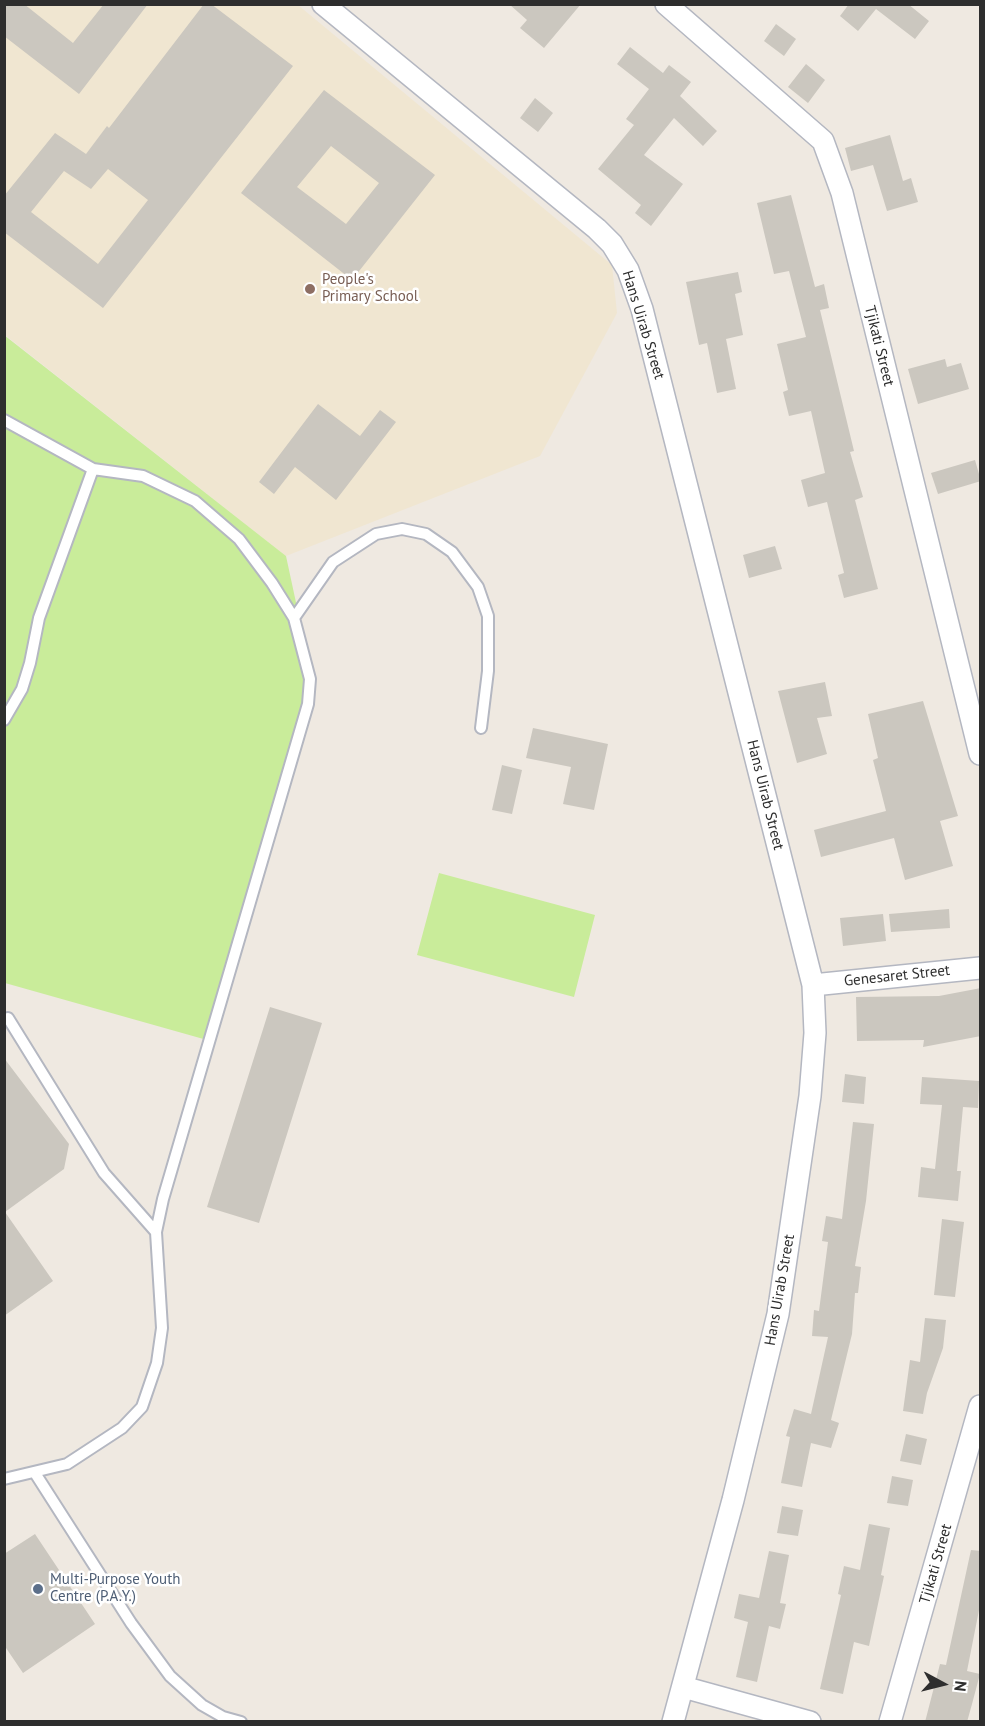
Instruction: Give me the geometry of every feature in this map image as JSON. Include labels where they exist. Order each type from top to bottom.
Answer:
[{"type":"street","name":"Hans Uirab Street","points":[[323,4],[597,229],[612,244],[628,270],[642,309],[813,985],[815,1033],[810,1096],[778,1314],[683,1687],[672,1722]]},
{"type":"street","name":"Tjikati Street","points":[[666,4],[823,141],[842,193],[981,754]]},
{"type":"street","name":"Genesaret Street","points":[[813,985],[981,968]]},
{"type":"street","name":"Tjikati Street","points":[[890,1722],[981,1406]]},
{"type":"street","points":[[683,1687],[810,1722]]},
{"type":"lane","points":[[4,420],[93,469],[143,476],[195,501],[238,539],[272,583],[294,618],[308,668],[308,704],[163,1199],[156,1232],[162,1328],[157,1363],[142,1407],[122,1428],[67,1464],[4,1479]]},
{"type":"lane","points":[[4,720],[25,680],[39,618],[93,469]]},
{"type":"lane","points":[[294,618],[333,562],[376,534],[402,529],[426,534],[452,552],[478,587],[489,616],[488,670],[481,728]]},
{"type":"lane","points":[[8,1018],[104,1173],[156,1232]]},
{"type":"lane","points":[[35,1473],[132,1623],[170,1676],[202,1705],[223,1717],[241,1722]]},
{"type":"shaded area","name":"People's Primary School","points":[[4,5],[298,5],[612,265],[617,313],[540,456],[286,556],[5,335]]},
{"type":"green space","points":[[4,335],[286,556],[312,677],[207,1040],[5,983]]},
{"type":"green space","points":[[439,873],[595,915],[574,997],[417,955]]},
{"type":"building","points":[[4,4],[24,4],[73,43],[104,4],[148,4],[79,94],[4,36]]},
{"type":"building","points":[[204,4],[211,4],[293,66],[103,308],[4,232],[4,196],[55,133],[86,154],[107,126],[109,128]],"holes":[[[108,169],[148,200],[98,264],[31,212],[64,171],[91,189]]]},
{"type":"building","points":[[509,4],[581,4],[544,48],[520,28],[527,20]]},
{"type":"building","points":[[849,4],[908,4],[929,21],[915,39],[876,9],[858,31],[840,16]]},
{"type":"building","points":[[776,24],[796,39],[784,56],[764,41]]},
{"type":"building","points":[[630,47],[663,73],[669,65],[691,82],[680,96],[717,131],[703,146],[674,118],[644,155],[683,184],[651,226],[635,213],[641,205],[598,169],[634,125],[626,119],[649,89],[617,64]]},
{"type":"building","points":[[806,64],[825,80],[808,103],[788,87]]},
{"type":"building","points":[[324,90],[435,175],[352,280],[241,193]],"holes":[[[331,146],[379,183],[346,224],[297,187]]]},
{"type":"building","points":[[535,98],[553,113],[538,132],[520,118]]},
{"type":"building","points":[[890,135],[903,181],[911,178],[918,202],[887,211],[873,165],[851,171],[845,148]]},
{"type":"building","points":[[791,195],[815,287],[824,284],[829,308],[820,310],[854,451],[850,452],[863,497],[855,500],[878,589],[844,598],[838,575],[844,573],[827,502],[808,507],[801,480],[825,473],[811,411],[789,416],[783,392],[788,390],[777,344],[806,337],[789,271],[774,274],[757,203]]},
{"type":"building","points":[[738,272],[742,292],[735,294],[743,335],[726,339],[736,389],[717,393],[707,343],[699,345],[686,282]]},
{"type":"building","points":[[945,359],[947,367],[961,363],[969,389],[918,404],[908,369]]},
{"type":"building","points":[[318,404],[360,436],[380,410],[396,422],[336,500],[295,467],[274,494],[259,482]]},
{"type":"building","points":[[975,460],[981,481],[938,494],[931,473]]},
{"type":"building","points":[[775,546],[782,569],[749,578],[743,555]]},
{"type":"building","points":[[825,682],[832,716],[817,718],[827,754],[797,763],[778,691]]},
{"type":"building","points":[[923,701],[958,816],[940,821],[953,866],[905,880],[894,838],[821,857],[814,830],[886,811],[873,760],[878,758],[868,714]]},
{"type":"building","points":[[533,728],[608,744],[594,810],[563,804],[571,767],[526,758]]},
{"type":"building","points":[[502,765],[522,770],[512,814],[492,810]]},
{"type":"building","points":[[949,909],[950,928],[891,932],[889,914]]},
{"type":"building","points":[[883,914],[886,941],[843,946],[840,918]]},
{"type":"building","points":[[981,988],[981,1036],[923,1047],[924,1040],[857,1041],[856,997],[939,996]]},
{"type":"building","points":[[270,1007],[322,1023],[259,1223],[207,1207]]},
{"type":"building","points":[[4,1058],[69,1144],[64,1169],[5,1212],[53,1281],[4,1316]]},
{"type":"building","points":[[845,1074],[866,1077],[864,1104],[842,1102]]},
{"type":"building","points":[[922,1077],[979,1081],[978,1108],[963,1107],[957,1171],[961,1171],[958,1201],[918,1197],[921,1167],[935,1169],[942,1105],[920,1104]]},
{"type":"building","points":[[853,1122],[874,1124],[866,1201],[855,1266],[861,1267],[858,1293],[855,1293],[852,1334],[831,1420],[839,1423],[831,1448],[811,1443],[802,1487],[781,1483],[790,1437],[786,1436],[794,1409],[811,1414],[828,1337],[812,1336],[814,1310],[819,1311],[828,1242],[822,1241],[826,1216],[842,1219]]},
{"type":"building","points":[[942,1219],[964,1222],[955,1297],[934,1295]]},
{"type":"building","points":[[925,1318],[946,1320],[943,1348],[927,1393],[923,1414],[903,1411],[910,1360],[920,1362]]},
{"type":"building","points":[[906,1434],[927,1439],[921,1465],[900,1461]]},
{"type":"building","points":[[892,1476],[913,1480],[908,1506],[887,1503]]},
{"type":"building","points":[[782,1506],[803,1510],[798,1536],[777,1533]]},
{"type":"building","points":[[869,1524],[890,1528],[881,1575],[884,1576],[869,1646],[854,1642],[843,1694],[820,1689],[841,1595],[838,1594],[844,1566],[860,1570]]},
{"type":"building","name":"Multi-Purpose Youth Centre (P.A.Y.)","points":[[35,1534],[95,1624],[23,1673],[4,1645],[4,1554]]},
{"type":"building","points":[[971,1550],[981,1551],[981,1600],[967,1671],[980,1674],[972,1704],[967,1722],[925,1722],[940,1664],[946,1665]]},
{"type":"building","points":[[769,1551],[789,1555],[780,1603],[786,1604],[780,1629],[769,1626],[757,1682],[736,1677],[748,1622],[734,1618],[739,1594],[759,1598]]},
{"type":"place","name":"People's Primary School","points":[[310,289]]},
{"type":"place","name":"Multi-Purpose Youth Centre (P.A.Y.)","points":[[38,1589]]}]
